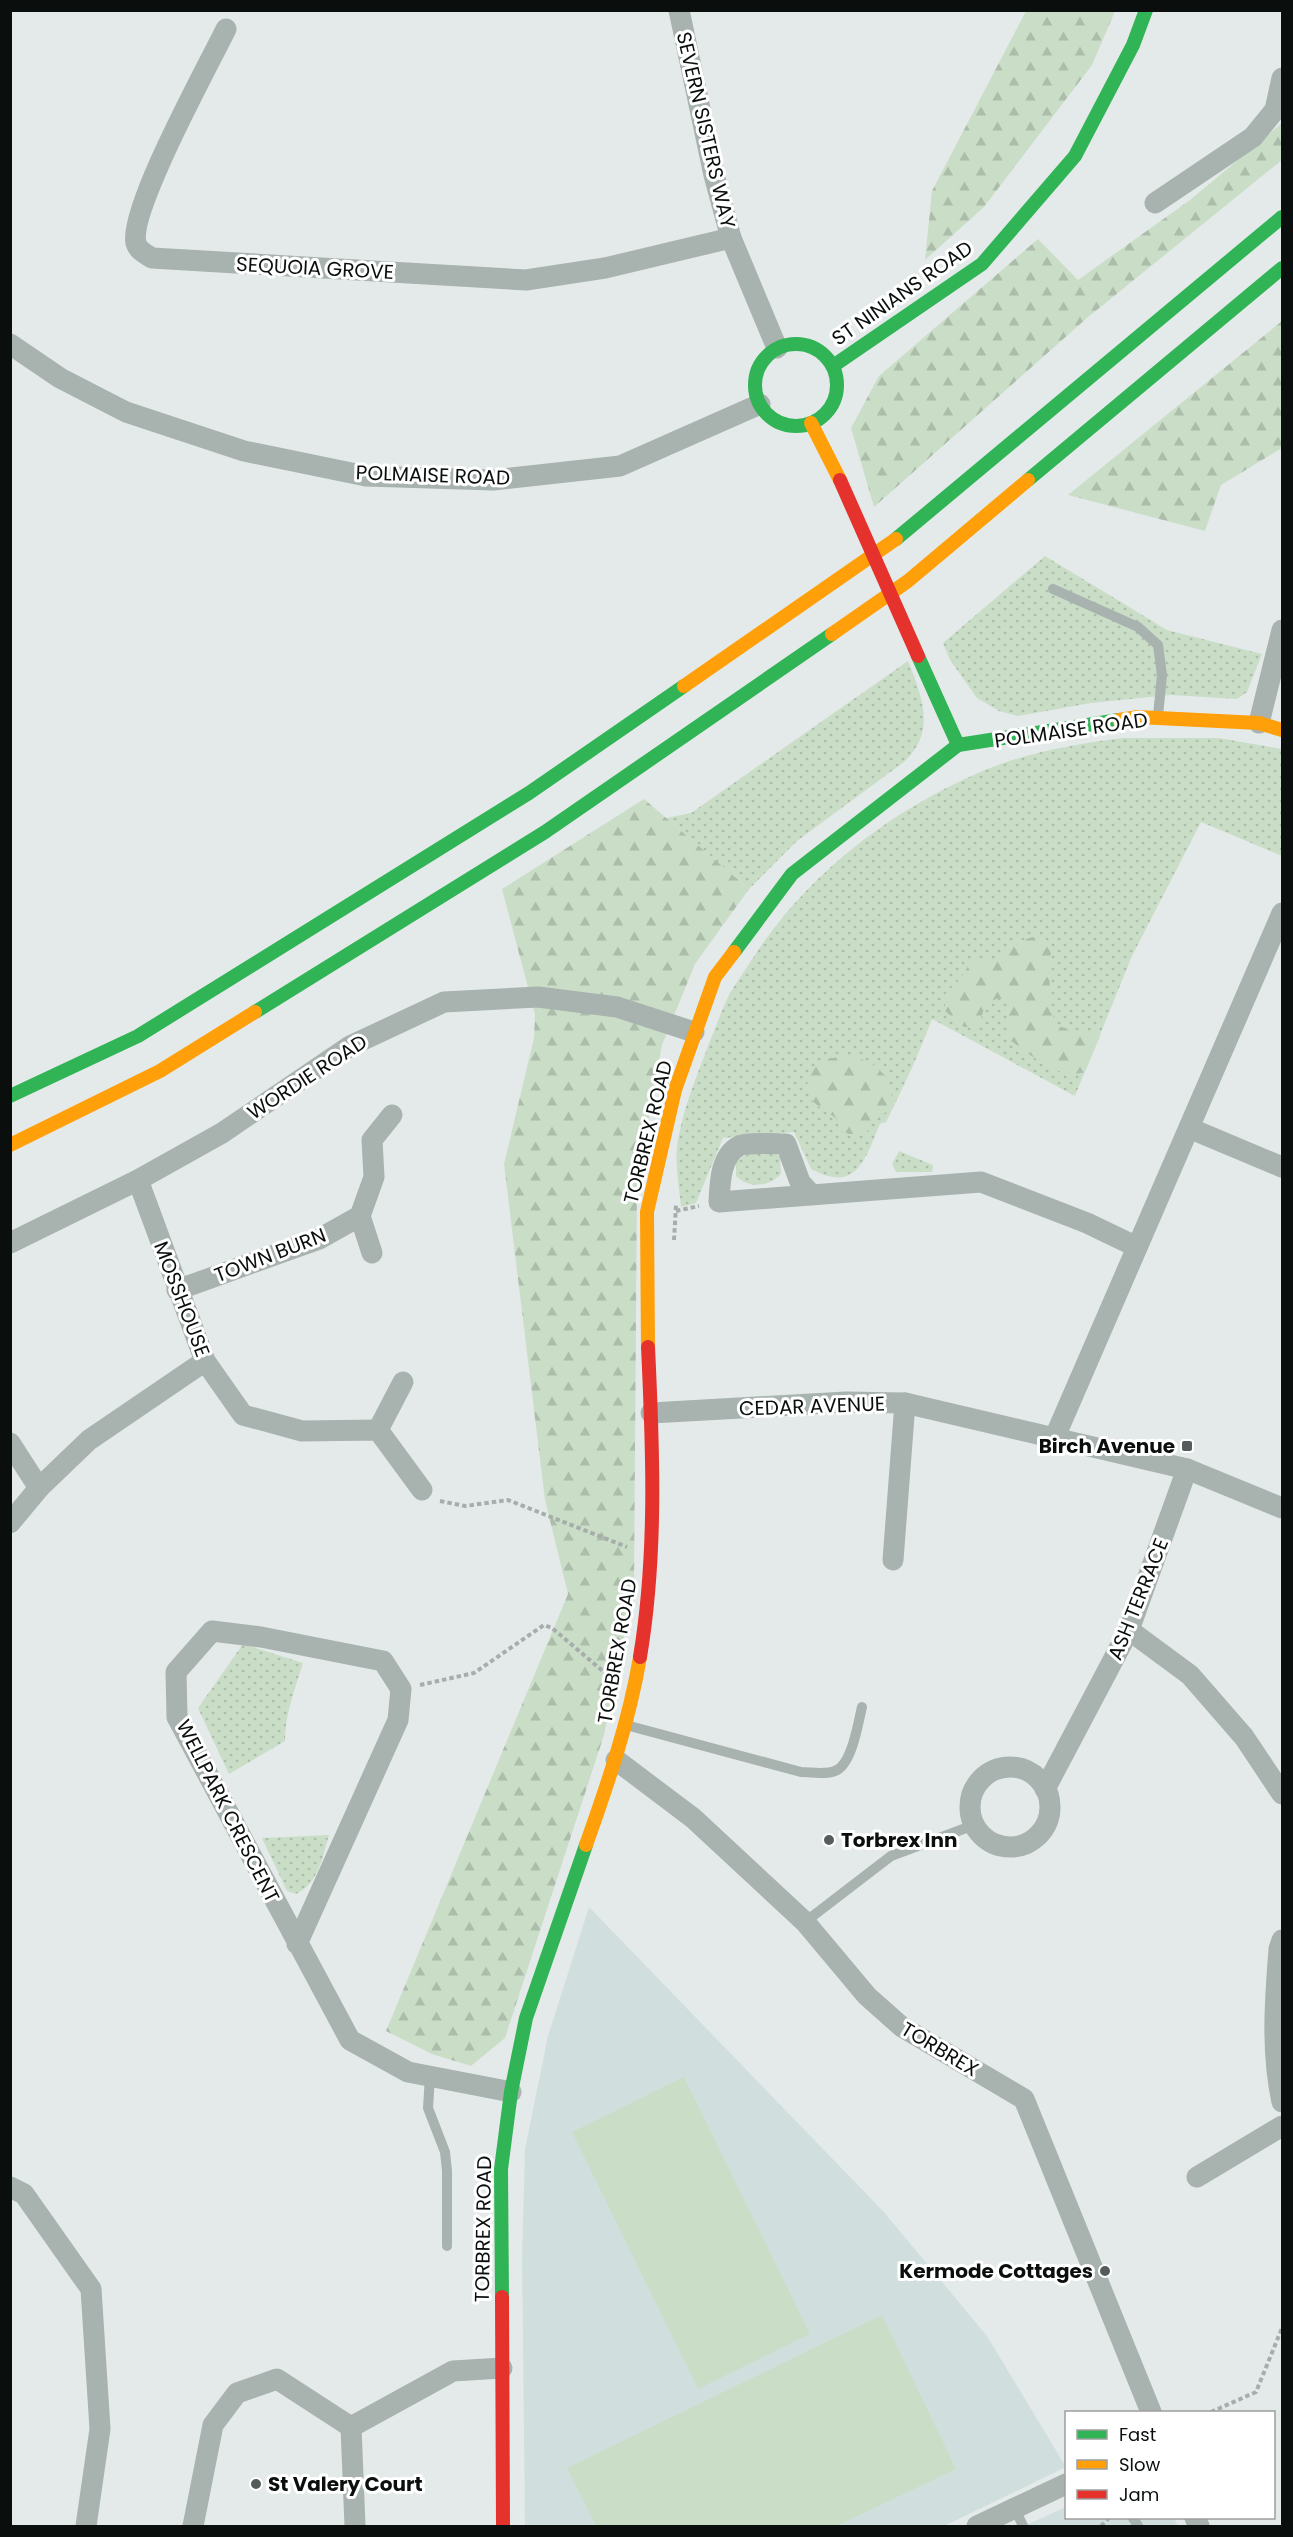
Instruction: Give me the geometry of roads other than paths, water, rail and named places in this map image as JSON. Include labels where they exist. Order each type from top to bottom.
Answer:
[{"type":"main road","name":"ST NINIANS ROAD","points":[[833,366],[982,264],[1075,156],[1133,45],[1146,10]]},
{"type":"main road","points":[[10,1096],[138,1036],[499,812],[814,596],[892,542],[1282,217]]},
{"type":"main road","points":[[10,1145],[160,1071],[574,812],[908,581],[1282,268]]},
{"type":"main road","points":[[790,344],[803,344],[815,348],[833,366],[837,379],[834,399],[823,416],[811,423],[799,426],[777,420],[760,404],[756,391],[756,379],[760,366],[777,348],[790,344]]},
{"type":"main road","points":[[811,423],[840,480],[958,745]]},
{"type":"main road","name":"POLMAISE ROAD","points":[[878,805],[958,745],[1138,717],[1259,723],[1282,730]]},
{"type":"main road","name":"TORBREX ROAD","points":[[503,2526],[501,2169],[512,2092],[526,2018],[616,1760],[632,1696],[649,1605],[652,1557],[651,1413],[646,1307],[647,1212],[675,1090],[715,977],[792,874],[878,805]]},
{"type":"street","name":"SEVERN SISTERS WAY","points":[[679,10],[714,175],[731,238],[777,348]]},
{"type":"street","name":"SEQUOIA GROVE","points":[[226,29],[147,190],[135,240],[138,249],[152,258],[526,280],[605,268],[731,238]]},
{"type":"street","points":[[1155,203],[1253,137],[1275,110],[1282,78]]},
{"type":"street","name":"POLMAISE ROAD","points":[[10,344],[60,378],[126,412],[244,451],[366,476],[493,480],[620,466],[760,404]]},
{"type":"street","points":[[1259,723],[1282,630]]},
{"type":"street","points":[[1054,1439],[1282,913]]},
{"type":"street","name":"WORDIE ROAD","points":[[10,1243],[138,1180],[222,1133],[350,1046],[444,1002],[549,998],[617,1007],[694,1032]]},
{"type":"street","points":[[372,1253],[360,1216],[374,1177],[372,1140],[392,1115]]},
{"type":"street","points":[[1189,1128],[1282,1167]]},
{"type":"street","name":"MOSSHOUSE","points":[[138,1180],[205,1361],[243,1415],[302,1431],[378,1430]]},
{"type":"street","points":[[812,1195],[981,1182],[1087,1223],[1137,1247]]},
{"type":"street","name":"TOWN BURN","points":[[177,1290],[319,1239],[360,1216]]},
{"type":"street","points":[[10,1523],[39,1488],[89,1440],[205,1361]]},
{"type":"street","points":[[403,1382],[378,1430],[422,1490]]},
{"type":"street","name":"CEDAR AVENUE","points":[[651,1413],[846,1402],[905,1404],[1187,1469],[1282,1508]]},
{"type":"street","points":[[893,1560],[905,1404]]},
{"type":"street","points":[[10,1443],[39,1488]]},
{"type":"street","name":"ASH TERRACE","points":[[1045,1789],[1130,1630],[1187,1469]]},
{"type":"street","points":[[1130,1630],[1190,1675],[1244,1737],[1282,1794]]},
{"type":"street","name":"WELLPARK CRESCENT","points":[[297,1944],[398,1720],[401,1689],[383,1661],[261,1637],[212,1631],[176,1672],[177,1717],[297,1944],[350,2040],[408,2072],[512,2092]]},
{"type":"street","name":"TORBREX","points":[[616,1760],[693,1818],[805,1922],[867,1996],[902,2027],[1024,2099],[1151,2411]]},
{"type":"street","points":[[1003,1767],[1016,1767],[1028,1771],[1045,1789],[1049,1800],[1047,1822],[1033,1839],[1022,1845],[1000,1846],[990,1842],[974,1825],[970,1813],[974,1789],[991,1771],[1003,1767]]},
{"type":"street","points":[[1282,1940],[1279,1949],[1274,2015],[1282,2102]]},
{"type":"street","points":[[1197,2177],[1282,2126]]},
{"type":"street","points":[[10,2187],[24,2194],[91,2289],[100,2429],[86,2526]]},
{"type":"street","points":[[351,2427],[453,2371],[502,2368]]},
{"type":"street","points":[[193,2526],[213,2425],[237,2393],[277,2379],[351,2427]]},
{"type":"street","points":[[351,2427],[356,2526]]},
{"type":"street","points":[[977,2526],[1019,2517],[1065,2485]]},
{"type":"lane","points":[[1053,589],[1138,627],[1158,645],[1162,675],[1158,718]]},
{"type":"lane","points":[[625,1725],[801,1772],[825,1772],[835,1771],[845,1764],[851,1751],[862,1707]]},
{"type":"lane","points":[[805,1922],[891,1856],[974,1825]]},
{"type":"lane","points":[[430,2076],[428,2108],[445,2152],[447,2171],[447,2246]]},
{"type":"place","name":"Birch Avenue","points":[[1187,1446]]},
{"type":"place","name":"Torbrex Inn","points":[[829,1840]]},
{"type":"place","name":"Kermode Cottages","points":[[1105,2271]]},
{"type":"place","name":"St Valery Court","points":[[256,2484]]}]
